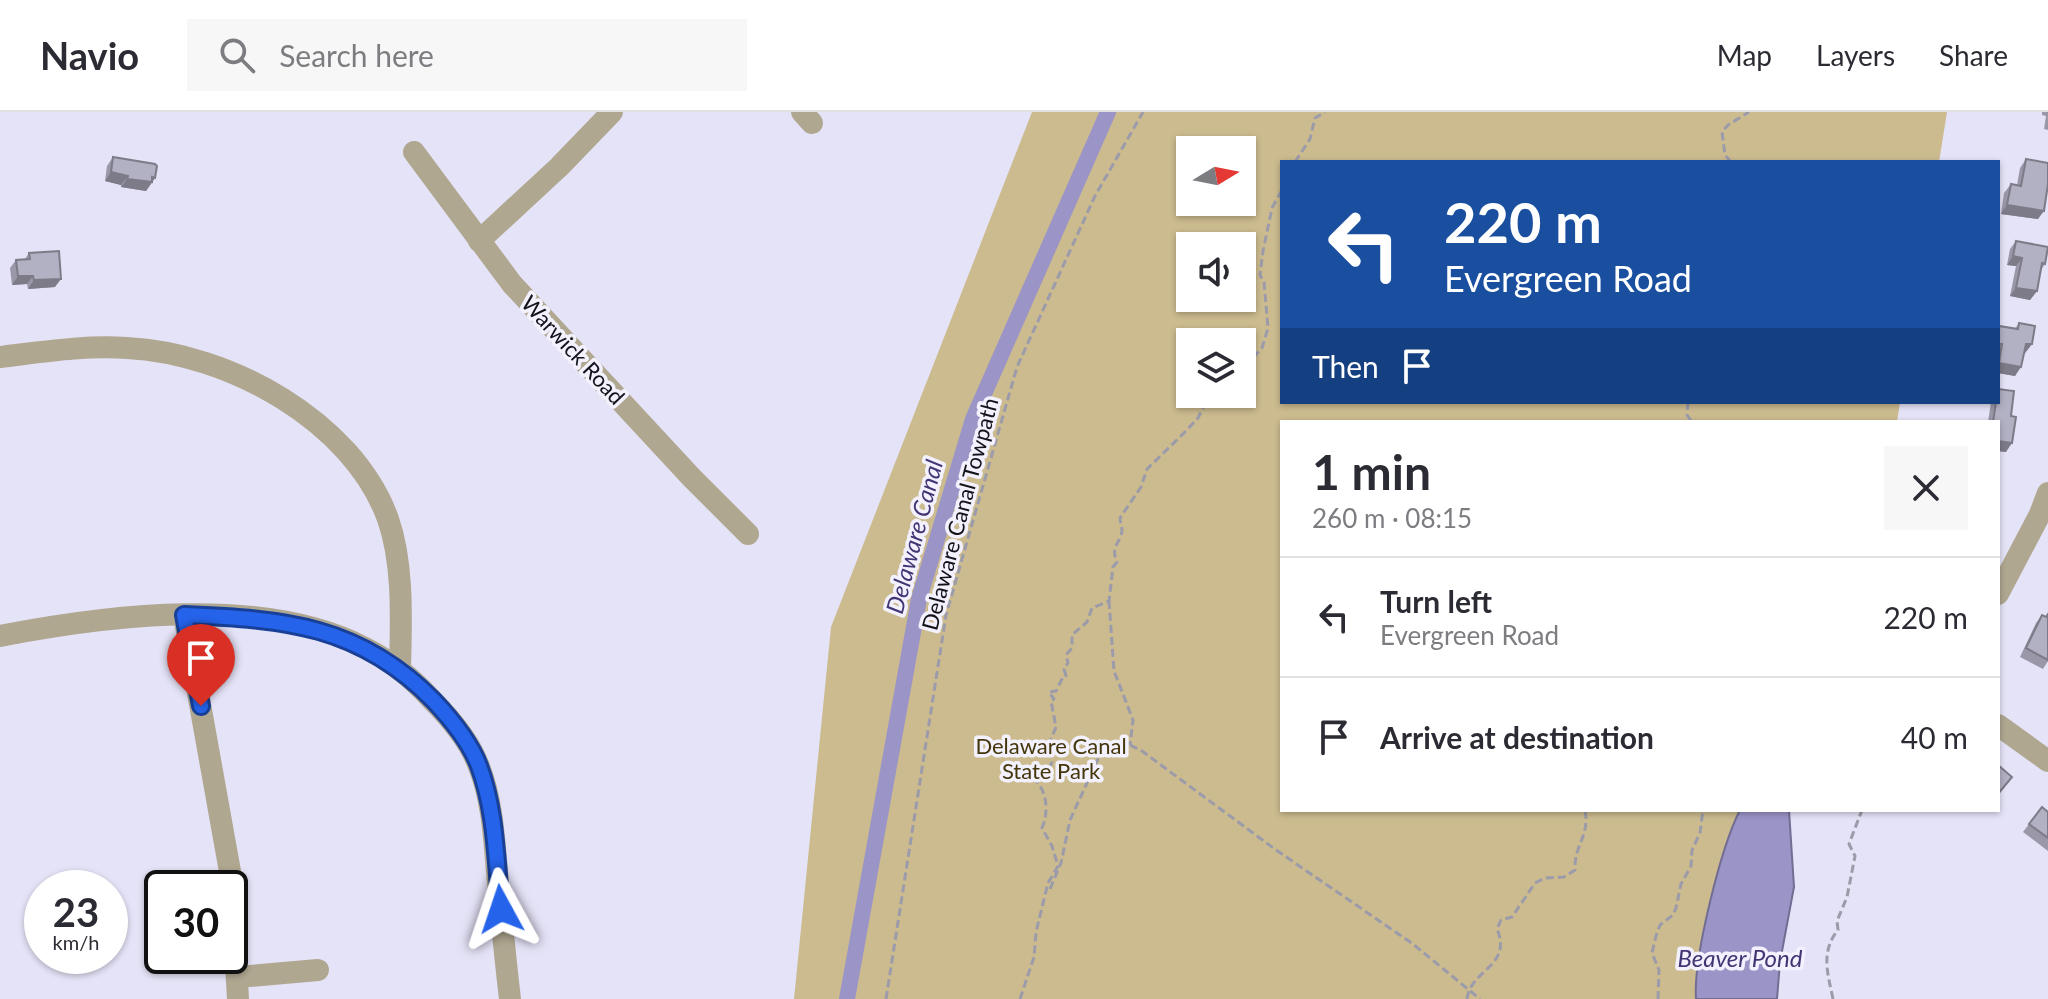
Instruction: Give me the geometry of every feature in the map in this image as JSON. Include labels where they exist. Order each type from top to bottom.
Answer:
[{"type":"street","points":[[479,241],[559,167],[612,112]]},
{"type":"street","name":"Warwick Road","points":[[414,152],[512,284],[748,534]]},
{"type":"street","points":[[0,357],[102,347],[182,355],[245,378],[280,397],[312,421],[364,474],[388,520],[396,548],[400,670]]},
{"type":"street","points":[[2000,590],[2048,493]]},
{"type":"street","points":[[184,615],[231,877],[238,988],[318,970]]},
{"type":"street","points":[[0,636],[74,622],[133,616],[231,616],[311,628],[364,647],[400,670],[440,708],[478,763],[493,824],[510,999]]},
{"type":"street","points":[[2000,726],[2048,761]]},
{"type":"path","name":"Delaware Canal Towpath","points":[[886,999],[946,615],[1013,381],[1095,196],[1143,112]]},
{"type":"path","points":[[1296,160],[1310,139],[1315,118],[1325,112]]},
{"type":"path","points":[[1729,160],[1725,155],[1722,132],[1749,112]]},
{"type":"path","points":[[1256,355],[1262,348],[1268,328],[1264,282],[1260,275],[1263,251],[1272,208],[1280,194]]},
{"type":"path","points":[[1130,745],[1133,720],[1114,671],[1109,601],[1113,567],[1117,562],[1114,555],[1116,542],[1121,534],[1119,522],[1141,487],[1147,469],[1198,418],[1203,408]]},
{"type":"path","points":[[1046,900],[1048,883],[1058,866],[1042,828],[1047,813],[1045,793],[1035,780],[1036,775],[1049,769],[1052,762],[1049,744],[1056,727],[1051,704],[1054,699],[1049,692],[1056,691],[1066,676],[1066,655],[1072,648],[1072,635],[1087,622],[1092,608],[1109,601]]},
{"type":"path","points":[[1020,999],[1034,957],[1036,932],[1061,863],[1070,820],[1103,748],[1124,742],[1159,763],[1276,850],[1413,944],[1480,999]]},
{"type":"path","points":[[1467,999],[1468,991],[1499,956],[1501,939],[1497,929],[1501,920],[1512,917],[1535,883],[1545,878],[1564,877],[1575,870],[1575,857],[1588,824],[1585,812]]},
{"type":"path","points":[[1658,999],[1659,970],[1652,953],[1656,936],[1660,925],[1673,915],[1676,908],[1681,884],[1691,866],[1692,850],[1700,833],[1703,812]]},
{"type":"path","points":[[1833,999],[1826,956],[1828,944],[1838,930],[1837,921],[1847,897],[1855,856],[1849,844],[1861,812]]},
{"type":"green space","name":"Delaware Canal State Park","points":[[1032,112],[1947,112],[1939,160],[1280,160],[1280,404],[1900,404],[1897,420],[1280,420],[1280,812],[1780,812],[1709,999],[794,999],[831,627]]},
{"type":"water","name":"Beaver Pond","points":[[1739,812],[1789,812],[1794,887],[1780,962],[1777,999],[1696,999],[1699,957],[1710,903]]},
{"type":"building","points":[[113,157],[155,164],[155,178],[152,177],[152,182],[127,179],[128,176],[111,172]]},
{"type":"building","points":[[2026,159],[2048,163],[2044,211],[2007,205],[2011,184],[2021,186]]},
{"type":"building","points":[[2016,241],[2048,247],[2037,291],[2016,288],[2022,258],[2013,256]]},
{"type":"building","points":[[59,251],[61,279],[34,280],[33,276],[18,276],[16,260],[30,259],[29,253]]},
{"type":"building","points":[[2019,323],[2035,326],[2032,344],[2026,344],[2021,367],[2000,363],[2000,326],[2018,329]]},
{"type":"building","points":[[2000,389],[2014,391],[2011,416],[2016,417],[2012,443],[2000,441],[2000,420],[1993,420],[1996,404],[2000,404]]},
{"type":"building","points":[[2048,614],[2048,660],[2026,648],[2042,615],[2046,617]]},
{"type":"building","points":[[2000,767],[2012,777],[2000,792]]},
{"type":"building","points":[[2042,807],[2048,812],[2048,838],[2029,824]]},
{"type":"waterway","name":"Delaware Canal","points":[[847,999],[919,599],[973,419],[1108,112]]},
{"type":"route","points":[[201,706],[184,615],[231,616],[311,628],[364,647],[384,659],[421,688],[440,708],[478,763],[493,824],[501,909]]}]
